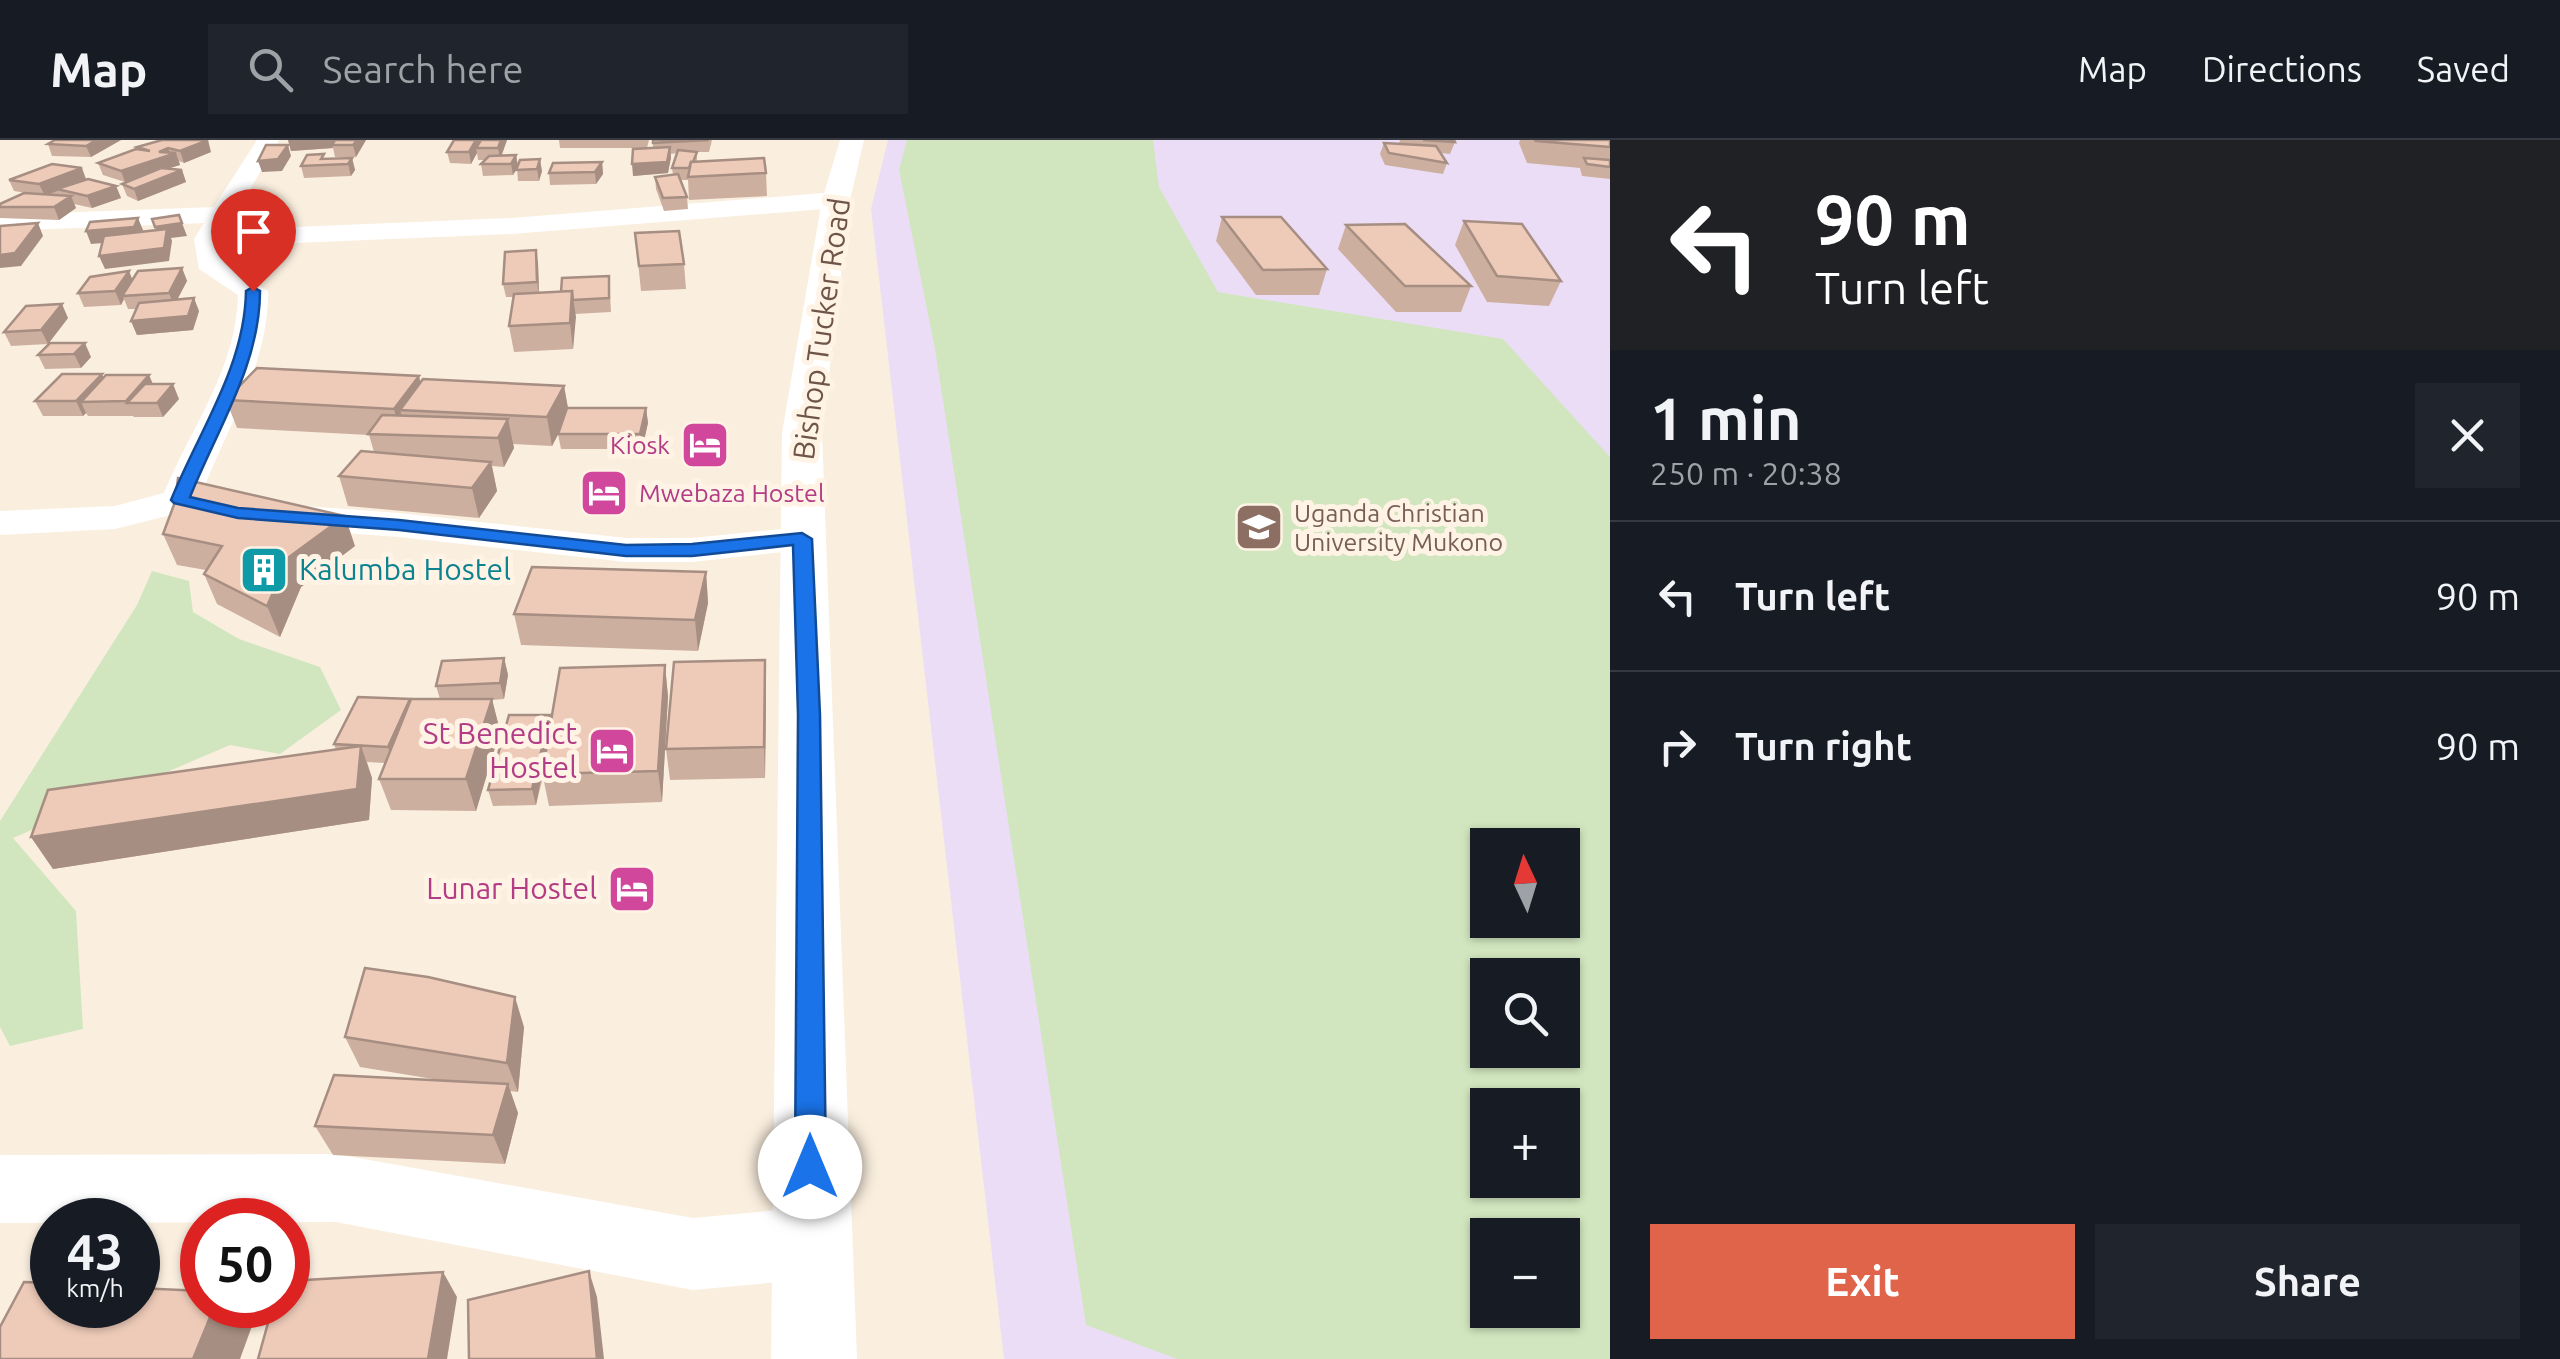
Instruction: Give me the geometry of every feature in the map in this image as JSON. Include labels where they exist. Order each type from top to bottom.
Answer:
[{"type":"main road","name":"Bishop Tucker Road","points":[[814,1359],[809,715],[802,433],[836,200],[852,140]]},
{"type":"street","points":[[180,500],[204,440],[230,392],[253,322],[253,291],[213,269],[215,226],[268,140]]},
{"type":"street","points":[[0,223],[512,226],[836,200]]},
{"type":"street","points":[[0,523],[125,516],[154,512],[180,500],[238,513],[399,525],[626,550],[692,550],[802,539]]},
{"type":"street","points":[[0,1189],[336,1188],[693,1254],[811,1242]]},
{"type":"shaded area","name":"Uganda Christian University Mukono","points":[[888,140],[1610,140],[1610,1359],[1004,1359],[871,209]]},
{"type":"green space","name":"Uganda Christian University Mukono","points":[[907,140],[1153,140],[1159,187],[1218,292],[1503,339],[1610,457],[1610,1359],[1177,1359],[1086,1325],[935,349],[899,170]]},
{"type":"green space","points":[[152,571],[189,581],[193,612],[239,639],[320,667],[341,710],[280,754],[230,745],[13,838],[76,911],[83,1029],[10,1046],[0,1027],[0,821],[137,605]]},
{"type":"building","points":[[55,140],[97,140],[86,146],[48,144]]},
{"type":"building","points":[[162,140],[208,140],[180,151],[168,148],[159,152],[176,153],[121,171],[98,163],[136,149],[150,151],[137,147]]},
{"type":"building","points":[[335,140],[357,140],[353,145],[332,145]]},
{"type":"building","points":[[454,140],[476,140],[469,152],[447,152]]},
{"type":"building","points":[[481,140],[501,140],[498,148],[476,148]]},
{"type":"building","points":[[653,140],[709,140],[653,143]]},
{"type":"building","points":[[1610,140],[1610,147],[1536,141]]},
{"type":"building","points":[[1384,143],[1436,146],[1447,163],[1389,153]]},
{"type":"building","points":[[266,145],[288,145],[278,159],[258,161]]},
{"type":"building","points":[[670,147],[667,162],[632,164],[633,149]]},
{"type":"building","points":[[678,150],[697,152],[689,168],[672,168]]},
{"type":"building","points":[[324,154],[321,159],[352,158],[348,164],[301,166],[307,155]]},
{"type":"building","points":[[516,155],[511,164],[481,164],[489,156]]},
{"type":"building","points":[[764,158],[766,173],[688,177],[691,162]]},
{"type":"building","points":[[1584,158],[1610,160],[1610,167],[1587,164]]},
{"type":"building","points":[[540,159],[537,169],[516,170],[520,160]]},
{"type":"building","points":[[602,162],[595,172],[549,173],[553,163]]},
{"type":"building","points":[[52,164],[82,168],[39,184],[9,180]]},
{"type":"building","points":[[161,168],[182,170],[134,189],[122,184]]},
{"type":"building","points":[[678,174],[687,197],[663,198],[655,177]]},
{"type":"building","points":[[88,179],[116,186],[87,196],[57,189]]},
{"type":"building","points":[[24,193],[71,196],[54,207],[0,207]]},
{"type":"building","points":[[179,215],[182,223],[155,227],[152,219]]},
{"type":"building","points":[[1222,217],[1281,217],[1327,269],[1263,270]]},
{"type":"building","points":[[138,218],[134,227],[86,231],[90,222]]},
{"type":"building","points":[[1464,221],[1522,224],[1561,281],[1497,276]]},
{"type":"building","points":[[38,223],[15,253],[0,255],[0,226]]},
{"type":"building","points":[[1405,224],[1471,286],[1405,286],[1346,225]]},
{"type":"building","points":[[167,229],[164,248],[99,256],[104,236]]},
{"type":"building","points":[[679,231],[684,264],[639,266],[635,233]]},
{"type":"building","points":[[536,250],[537,282],[503,284],[505,252]]},
{"type":"building","points":[[182,268],[169,293],[122,296],[138,271]]},
{"type":"building","points":[[129,271],[115,291],[78,293],[90,277]]},
{"type":"building","points":[[609,276],[609,298],[573,300],[572,291],[561,292],[562,278]]},
{"type":"building","points":[[572,291],[570,323],[509,326],[514,294]]},
{"type":"building","points":[[194,298],[188,316],[131,321],[139,303]]},
{"type":"building","points":[[62,304],[41,330],[4,332],[26,306]]},
{"type":"building","points":[[50,343],[85,343],[74,354],[38,355]]},
{"type":"building","points":[[257,368],[419,376],[394,409],[226,400]]},
{"type":"building","points":[[62,374],[102,374],[76,401],[35,401]]},
{"type":"building","points":[[106,375],[149,375],[126,401],[81,402]]},
{"type":"building","points":[[423,379],[564,386],[547,417],[400,410]]},
{"type":"building","points":[[145,384],[173,384],[157,403],[127,403]]},
{"type":"building","points":[[567,408],[646,408],[640,434],[558,434]]},
{"type":"building","points":[[382,415],[508,419],[498,438],[368,434]]},
{"type":"building","points":[[361,451],[491,462],[472,488],[339,476]]},
{"type":"building","points":[[178,478],[345,516],[289,557],[267,606],[204,574],[222,546],[163,534],[175,502]]},
{"type":"building","points":[[532,567],[706,572],[695,620],[514,614]]},
{"type":"building","points":[[504,658],[500,683],[436,686],[442,661]]},
{"type":"building","points":[[765,660],[764,747],[666,749],[674,662]]},
{"type":"building","name":"St Benedict Hostel","points":[[665,665],[658,771],[542,774],[560,668]]},
{"type":"building","points":[[358,697],[410,699],[388,747],[334,744]]},
{"type":"building","points":[[411,699],[492,699],[466,779],[379,779]]},
{"type":"building","points":[[509,715],[550,715],[532,789],[488,790]]},
{"type":"building","points":[[361,746],[357,789],[31,837],[48,790]]},
{"type":"building","points":[[365,968],[428,977],[515,997],[507,1063],[345,1037]]},
{"type":"building","points":[[334,1075],[508,1084],[493,1135],[315,1126]]},
{"type":"building","points":[[589,1271],[597,1359],[469,1359],[468,1300]]},
{"type":"building","points":[[443,1272],[428,1359],[258,1359],[267,1328],[310,1328],[310,1280]]},
{"type":"building","points":[[24,1282],[30,1282],[30,1328],[160,1328],[160,1289],[180,1290],[180,1328],[206,1328],[193,1359],[0,1359],[0,1327]]},
{"type":"place","name":"Kiosk","points":[[705,445]]},
{"type":"place","name":"Mwebaza Hostel","points":[[604,493]]},
{"type":"place","name":"Uganda Christian University Mukono","points":[[1259,527]]},
{"type":"place","name":"Kalumba Hostel","points":[[264,570]]},
{"type":"place","name":"St Benedict Hostel","points":[[612,751]]},
{"type":"place","name":"Lunar Hostel","points":[[632,889]]},
{"type":"route","points":[[253,291],[253,322],[230,392],[204,440],[180,500],[238,513],[399,525],[571,547],[692,550],[802,539],[809,715],[810,1167]]}]
